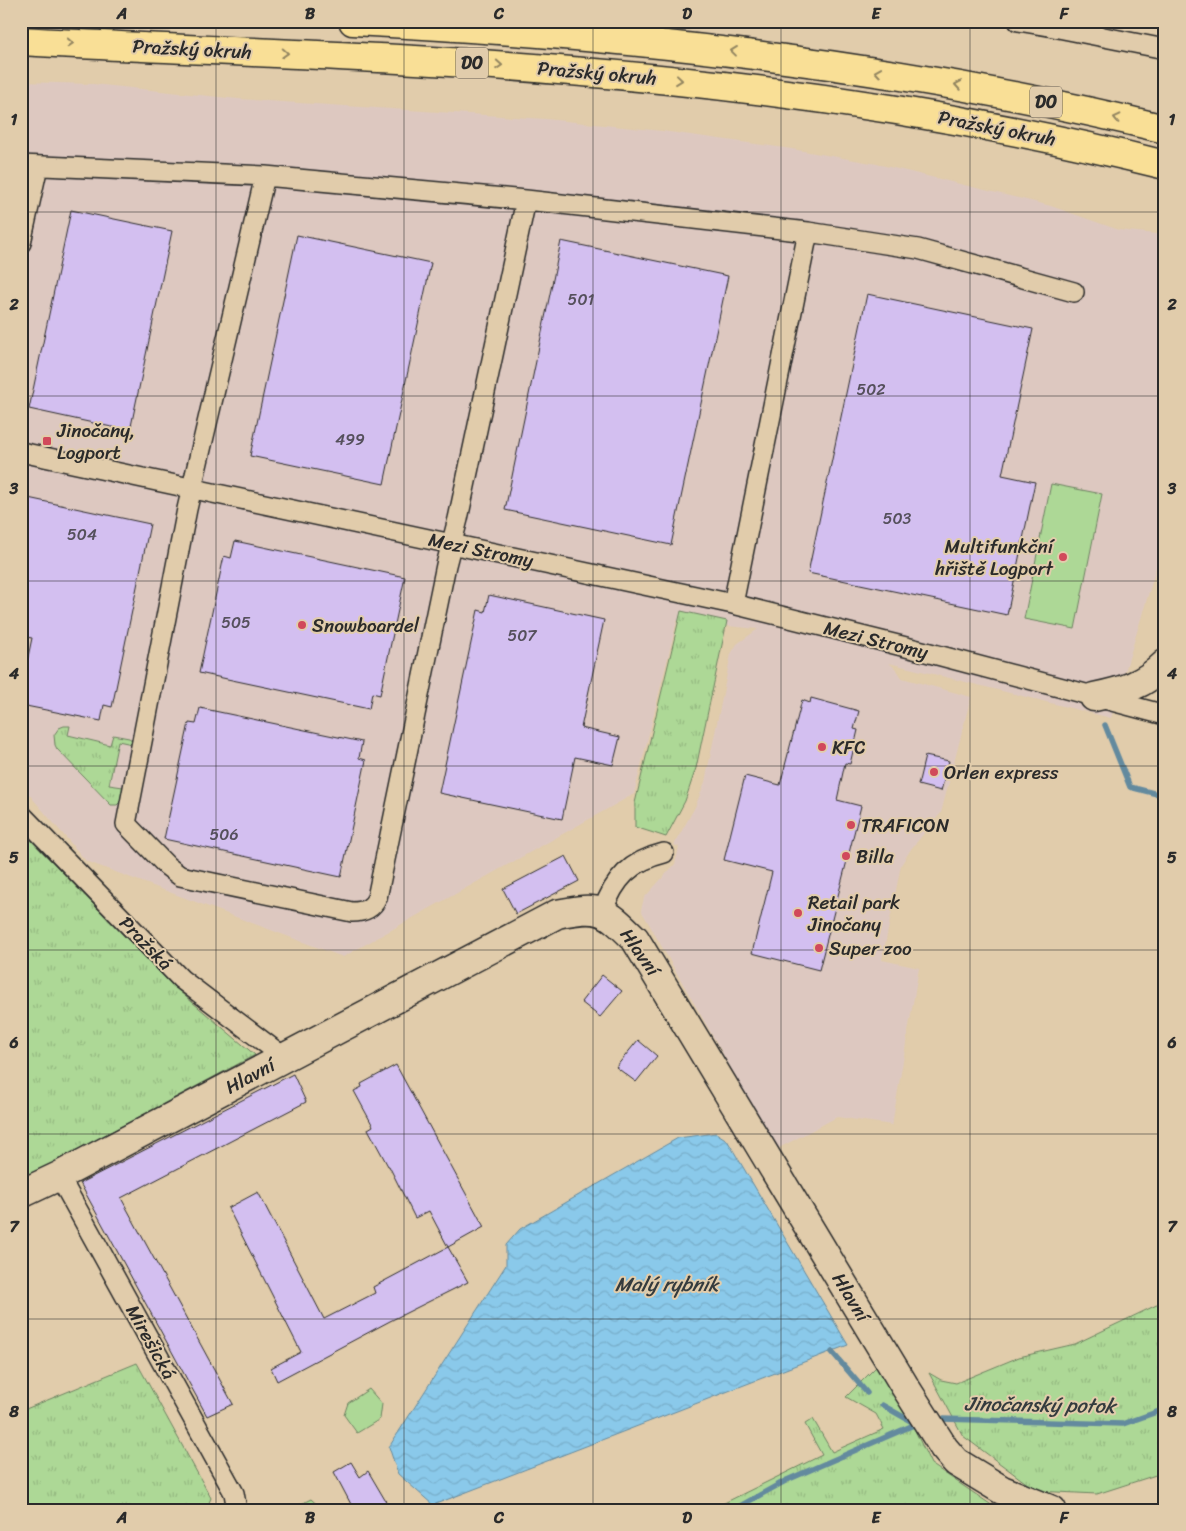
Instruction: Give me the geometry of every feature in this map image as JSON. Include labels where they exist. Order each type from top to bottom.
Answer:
[{"type":"highway","name":"Pražský okruh","points":[[353,21],[581,36],[757,54],[978,88],[1165,129]]},
{"type":"highway","name":"Pražský okruh","points":[[21,41],[455,62],[705,83],[921,113],[1050,138],[1165,165]]},
{"type":"street","points":[[1018,21],[1165,50]]},
{"type":"street","points":[[21,243],[30,166],[265,176],[526,200],[808,232],[918,249],[1074,292]]},
{"type":"street","points":[[265,176],[192,489],[126,824],[174,872],[190,878],[352,912],[362,912],[375,903],[526,200]]},
{"type":"street","points":[[733,604],[808,232]]},
{"type":"street","name":"Mezi Stromy","points":[[21,452],[733,604],[1165,715]]},
{"type":"street","points":[[1094,697],[1137,685],[1152,676],[1165,664]]},
{"type":"street","name":"Pražská","points":[[21,814],[181,979],[285,1058]]},
{"type":"street","points":[[603,911],[607,898],[616,883],[632,866],[648,857],[664,853]]},
{"type":"street","name":"Hlavní","points":[[21,1194],[285,1058],[557,914],[581,909],[603,911],[616,919],[635,939],[944,1448],[956,1462],[1002,1490],[1052,1510]]},
{"type":"street","name":"Mirešická","points":[[59,1176],[226,1477],[234,1493],[238,1510]]},
{"type":"shaded area","points":[[21,82],[93,84],[238,99],[546,119],[662,131],[792,149],[877,164],[1051,206],[1119,230],[1165,235],[1165,539],[1111,718],[889,663],[902,678],[971,697],[941,813],[911,849],[901,865],[882,960],[919,968],[892,1125],[837,1117],[777,1149],[641,910],[644,898],[675,864],[679,847],[674,845],[695,807],[705,782],[731,654],[737,644],[758,629],[677,621],[634,794],[343,957],[86,861],[21,785]]},
{"type":"green space","name":"Multifunkční hřiště Logport","points":[[1051,484],[1102,494],[1075,629],[1024,619]]},
{"type":"green space","points":[[681,611],[727,621],[696,768],[685,801],[666,837],[635,827],[635,803]]},
{"type":"green space","points":[[70,726],[68,735],[110,745],[113,735],[132,740],[132,744],[118,741],[109,785],[123,787],[120,802],[117,805],[111,805],[57,749],[54,735],[59,728]]},
{"type":"green space","points":[[21,830],[173,986],[255,1055],[28,1176],[21,1162]]},
{"type":"green space","points":[[1165,1301],[1165,1472],[1097,1494],[1037,1491],[963,1436],[929,1373],[941,1380],[956,1383],[1019,1357],[1075,1344]]},
{"type":"green space","points":[[137,1363],[211,1498],[206,1510],[21,1510],[21,1411]]},
{"type":"green space","points":[[877,1366],[900,1399],[931,1464],[993,1506],[1002,1510],[710,1510],[822,1455],[805,1424],[813,1419],[832,1452],[884,1429],[876,1414],[846,1397]]},
{"type":"green space","points":[[369,1389],[382,1404],[380,1419],[357,1433],[344,1415],[348,1403]]},
{"type":"green space","points":[[311,1499],[323,1510],[289,1510]]},
{"type":"water","name":"Malý rybník","points":[[716,1133],[727,1140],[848,1345],[433,1505],[398,1474],[389,1447],[506,1265],[506,1245],[520,1229],[678,1138]]},
{"type":"building","points":[[71,210],[172,231],[130,431],[29,409]]},
{"type":"building","points":[[297,235],[431,263],[384,484],[250,456]]},
{"type":"building","points":[[561,241],[728,276],[671,545],[505,510]]},
{"type":"building","points":[[867,294],[1033,329],[1002,475],[1035,482],[1007,615],[808,573]]},
{"type":"building","points":[[28,498],[150,524],[112,707],[104,705],[101,721],[21,705],[21,690],[32,638],[21,636],[21,529]]},
{"type":"building","name":"Snowboardel","points":[[235,541],[405,577],[380,695],[372,693],[369,709],[199,673],[224,556],[231,558]]},
{"type":"building","points":[[489,595],[604,620],[581,728],[620,737],[613,765],[575,757],[562,819],[439,793],[478,610],[485,612]]},
{"type":"building","name":"Retail park Jinočany","points":[[811,698],[859,711],[854,729],[858,730],[850,764],[845,763],[837,800],[861,806],[819,970],[752,953],[772,872],[724,860],[745,776],[780,785],[802,700],[810,703]]},
{"type":"building","points":[[200,708],[362,742],[359,758],[366,760],[341,877],[164,839],[189,723],[196,724]]},
{"type":"building","points":[[925,756],[949,761],[941,791],[918,785]]},
{"type":"building","points":[[566,856],[579,881],[516,914],[503,889]]},
{"type":"building","points":[[602,975],[622,991],[600,1017],[581,1002]]},
{"type":"building","points":[[638,1040],[657,1056],[636,1082],[616,1067]]},
{"type":"building","points":[[396,1065],[484,1227],[448,1247],[429,1211],[415,1218],[368,1129],[373,1126],[354,1091],[362,1087],[361,1084]]},
{"type":"building","points":[[293,1074],[306,1102],[121,1198],[233,1404],[207,1416],[80,1183]]},
{"type":"building","points":[[258,1192],[324,1319],[375,1293],[373,1287],[448,1247],[468,1282],[277,1381],[271,1368],[301,1352],[228,1208]]},
{"type":"building","points":[[351,1462],[360,1477],[368,1471],[391,1510],[354,1510],[334,1472]]},
{"type":"waterway","points":[[1105,725],[1130,787],[1165,796]]},
{"type":"waterway","points":[[832,1352],[867,1393]]},
{"type":"waterway","points":[[882,1405],[916,1424]]},
{"type":"waterway","name":"Jinočanský potok","points":[[942,1419],[1123,1424],[1165,1409]]},
{"type":"waterway","name":"Jinočanský potok","points":[[733,1510],[787,1480],[916,1424]]},
{"type":"place","name":"Jinočany, Logport","points":[[47,441]]},
{"type":"place","name":"Multifunkční hřiště Logport","points":[[1063,557]]},
{"type":"place","name":"Snowboardel","points":[[302,625]]},
{"type":"place","name":"KFC","points":[[822,747]]},
{"type":"place","name":"Orlen express","points":[[934,772]]},
{"type":"place","name":"TRAFICON","points":[[851,825]]},
{"type":"place","name":"Billa","points":[[846,856]]},
{"type":"place","name":"Retail park Jinočany","points":[[798,913]]},
{"type":"place","name":"Super zoo","points":[[819,948]]}]
